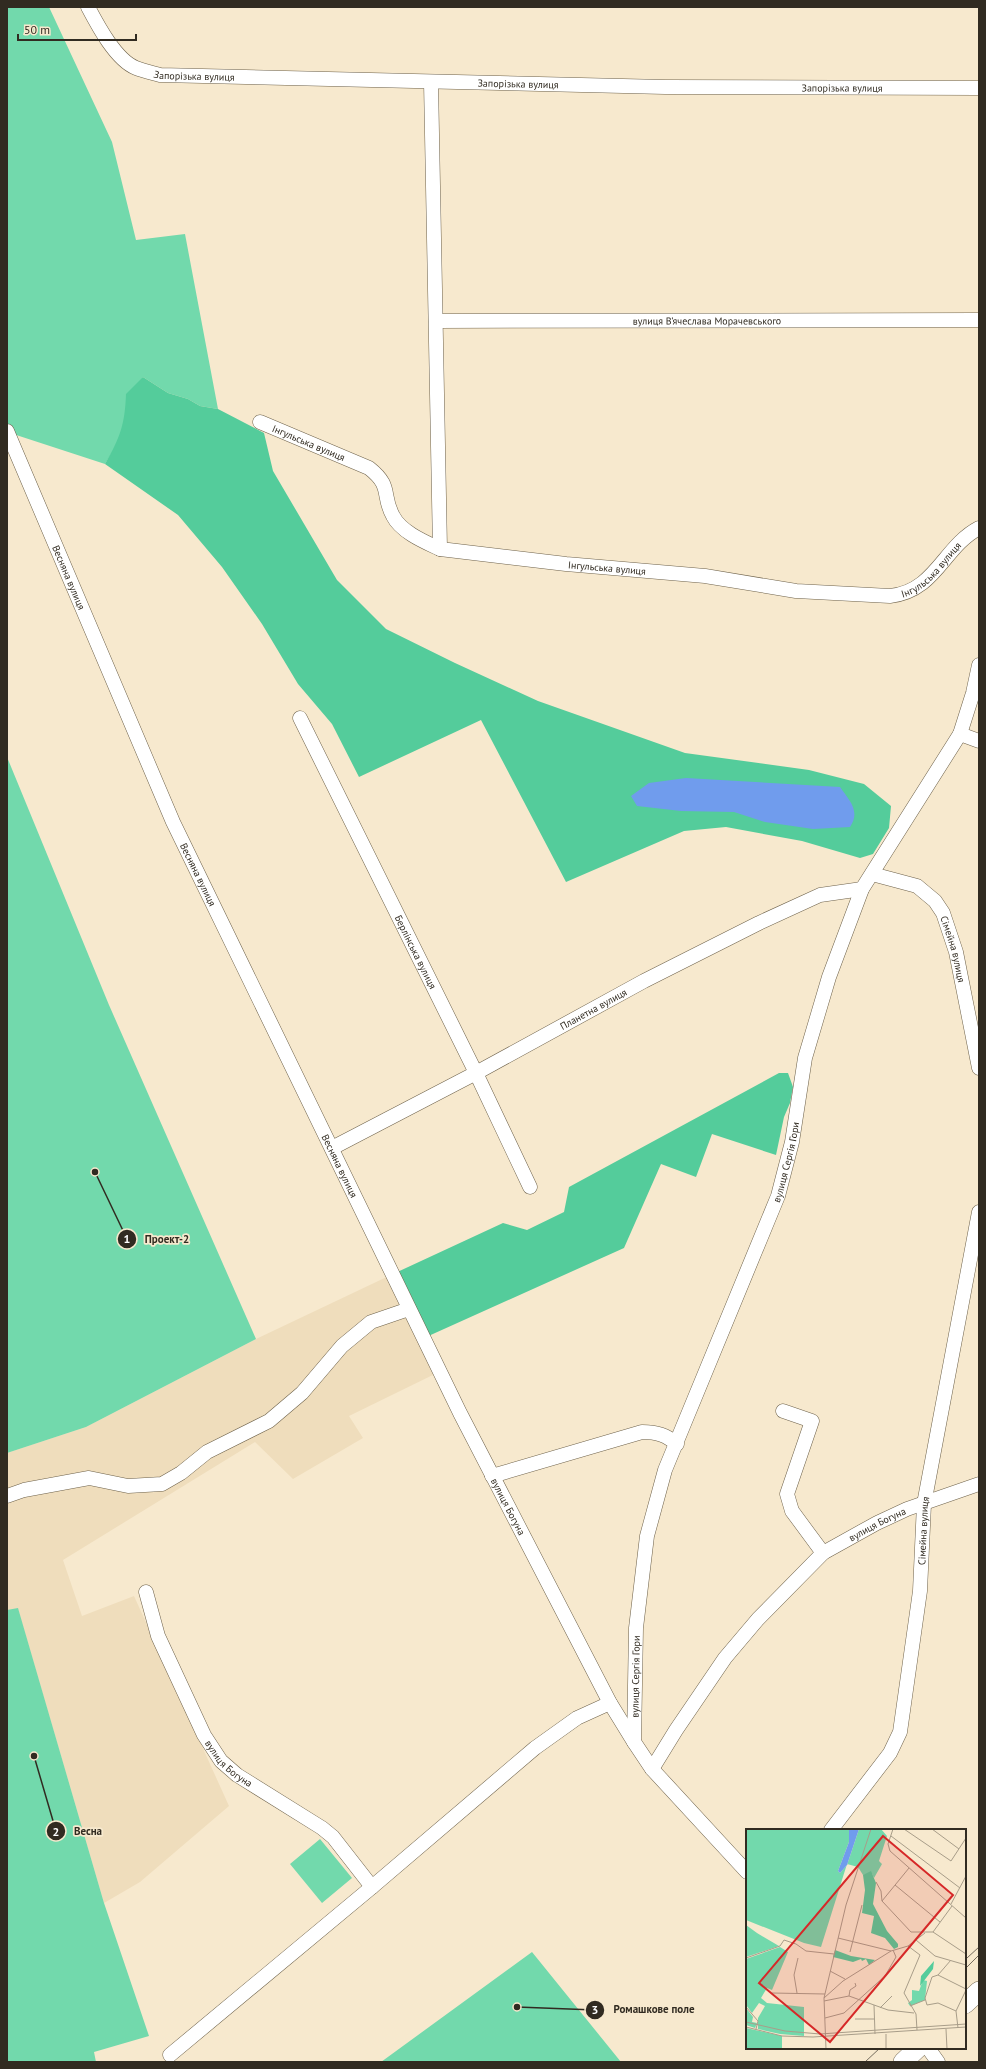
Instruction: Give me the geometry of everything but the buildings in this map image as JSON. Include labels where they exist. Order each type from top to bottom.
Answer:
[{"type":"main road","points":[[966,2003],[979,1991]]},
{"type":"main road","points":[[903,2062],[917,2049]]},
{"type":"street","name":"Запорізька вулиця","points":[[88,7],[102,33],[120,56],[135,68],[160,75],[665,87],[979,88]]},
{"type":"street","points":[[431,82],[440,549]]},
{"type":"street","name":"вулиця В’ячеслава Морачевського","points":[[436,321],[979,320]]},
{"type":"street","name":"Інгульська вулиця","points":[[260,422],[369,468],[384,481],[393,518],[399,524],[424,541],[440,549],[566,564],[705,576],[796,591],[890,596],[902,595],[929,579],[963,538],[979,528]]},
{"type":"street","name":"Весняна вулиця","points":[[7,432],[173,822],[409,1309]]},
{"type":"street","points":[[872,874],[960,734],[973,693],[979,665]]},
{"type":"street","name":"Берлінська вулиця","points":[[300,718],[476,1073],[530,1187]]},
{"type":"street","points":[[960,734],[979,741]]},
{"type":"street","name":"вулиця Сергія Гори","points":[[634,1742],[636,1628],[647,1536],[665,1470],[778,1196],[792,1142],[805,1058],[829,977],[862,889],[872,874]]},
{"type":"street","name":"Сімейна вулиця","points":[[872,874],[917,886],[935,901],[943,913],[956,952],[979,1068]]},
{"type":"street","name":"Планетна вулиця","points":[[332,1148],[476,1073],[644,982],[759,923],[820,896],[862,889]]},
{"type":"street","name":"Сімейна вулиця","points":[[832,1829],[890,1753],[900,1732],[920,1590],[924,1504],[979,1212]]},
{"type":"street","points":[[7,1496],[24,1490],[89,1478],[128,1486],[162,1484],[181,1473],[207,1452],[269,1421],[302,1393],[342,1346],[371,1322],[409,1309]]},
{"type":"street","name":"вулиця Богуна","points":[[409,1309],[492,1476],[610,1703],[634,1742]]},
{"type":"street","points":[[783,1411],[812,1421],[787,1494],[792,1510],[823,1553]]},
{"type":"street","points":[[492,1476],[642,1432],[657,1432],[668,1437],[677,1444]]},
{"type":"street","name":"вулиця Богуна","points":[[652,1769],[676,1730],[725,1658],[758,1619],[823,1553],[877,1523],[907,1509],[979,1484]]},
{"type":"street","name":"вулиця Богуна","points":[[146,1592],[158,1636],[204,1735],[221,1761],[238,1775],[322,1828],[333,1837],[372,1887]]},
{"type":"street","points":[[170,2055],[372,1887],[535,1748],[577,1718],[610,1703]]},
{"type":"street","points":[[634,1742],[652,1769],[746,1871]]},
{"type":"street","points":[[929,2049],[938,2062]]},
{"type":"shaded area","points":[[393,1274],[441,1371],[349,1416],[363,1438],[293,1479],[255,1442],[63,1560],[82,1616],[134,1596],[229,1806],[140,1882],[104,1903],[18,1609],[7,1610],[7,1453],[86,1427],[256,1339]]},
{"type":"green space","points":[[7,7],[49,7],[112,142],[136,240],[185,234],[218,409],[200,406],[188,399],[168,393],[143,377],[125,417],[119,441],[105,464],[7,432]]},
{"type":"green space","points":[[143,377],[168,393],[188,399],[200,406],[218,409],[264,433],[273,471],[337,580],[386,629],[538,701],[685,753],[809,770],[864,784],[891,806],[889,828],[873,854],[860,858],[802,841],[726,827],[684,831],[566,882],[481,720],[359,777],[332,724],[298,684],[262,624],[222,567],[178,515],[105,464],[121,430],[126,394]]},
{"type":"green space","points":[[7,757],[109,1005],[256,1339],[86,1427],[7,1453]]},
{"type":"green space","points":[[779,1073],[788,1073],[793,1087],[790,1103],[784,1117],[776,1155],[712,1134],[696,1177],[661,1164],[624,1248],[424,1338],[393,1274],[503,1223],[527,1230],[564,1212],[569,1187]]},
{"type":"green space","points":[[18,1608],[104,1903],[149,2036],[94,2052],[96,2062],[7,2062],[7,1610]]},
{"type":"green space","points":[[320,1839],[352,1878],[322,1903],[290,1864]]},
{"type":"green space","points":[[532,1952],[621,2062],[381,2062]]},
{"type":"water","points":[[686,778],[840,787],[850,801],[854,811],[853,821],[850,827],[813,829],[765,822],[734,812],[681,811],[637,806],[631,796],[649,783]]},
{"type":"tram line","points":[[967,1958],[979,1947]]},
{"type":"tram line","points":[[966,1968],[979,1955]]},
{"type":"tram line","points":[[865,2062],[879,2049]]},
{"type":"place","name":"Проект-2","points":[[95,1172]]},
{"type":"place","name":"Весна","points":[[34,1756]]},
{"type":"place","name":"Ромашкове поле","points":[[517,2007]]}]
